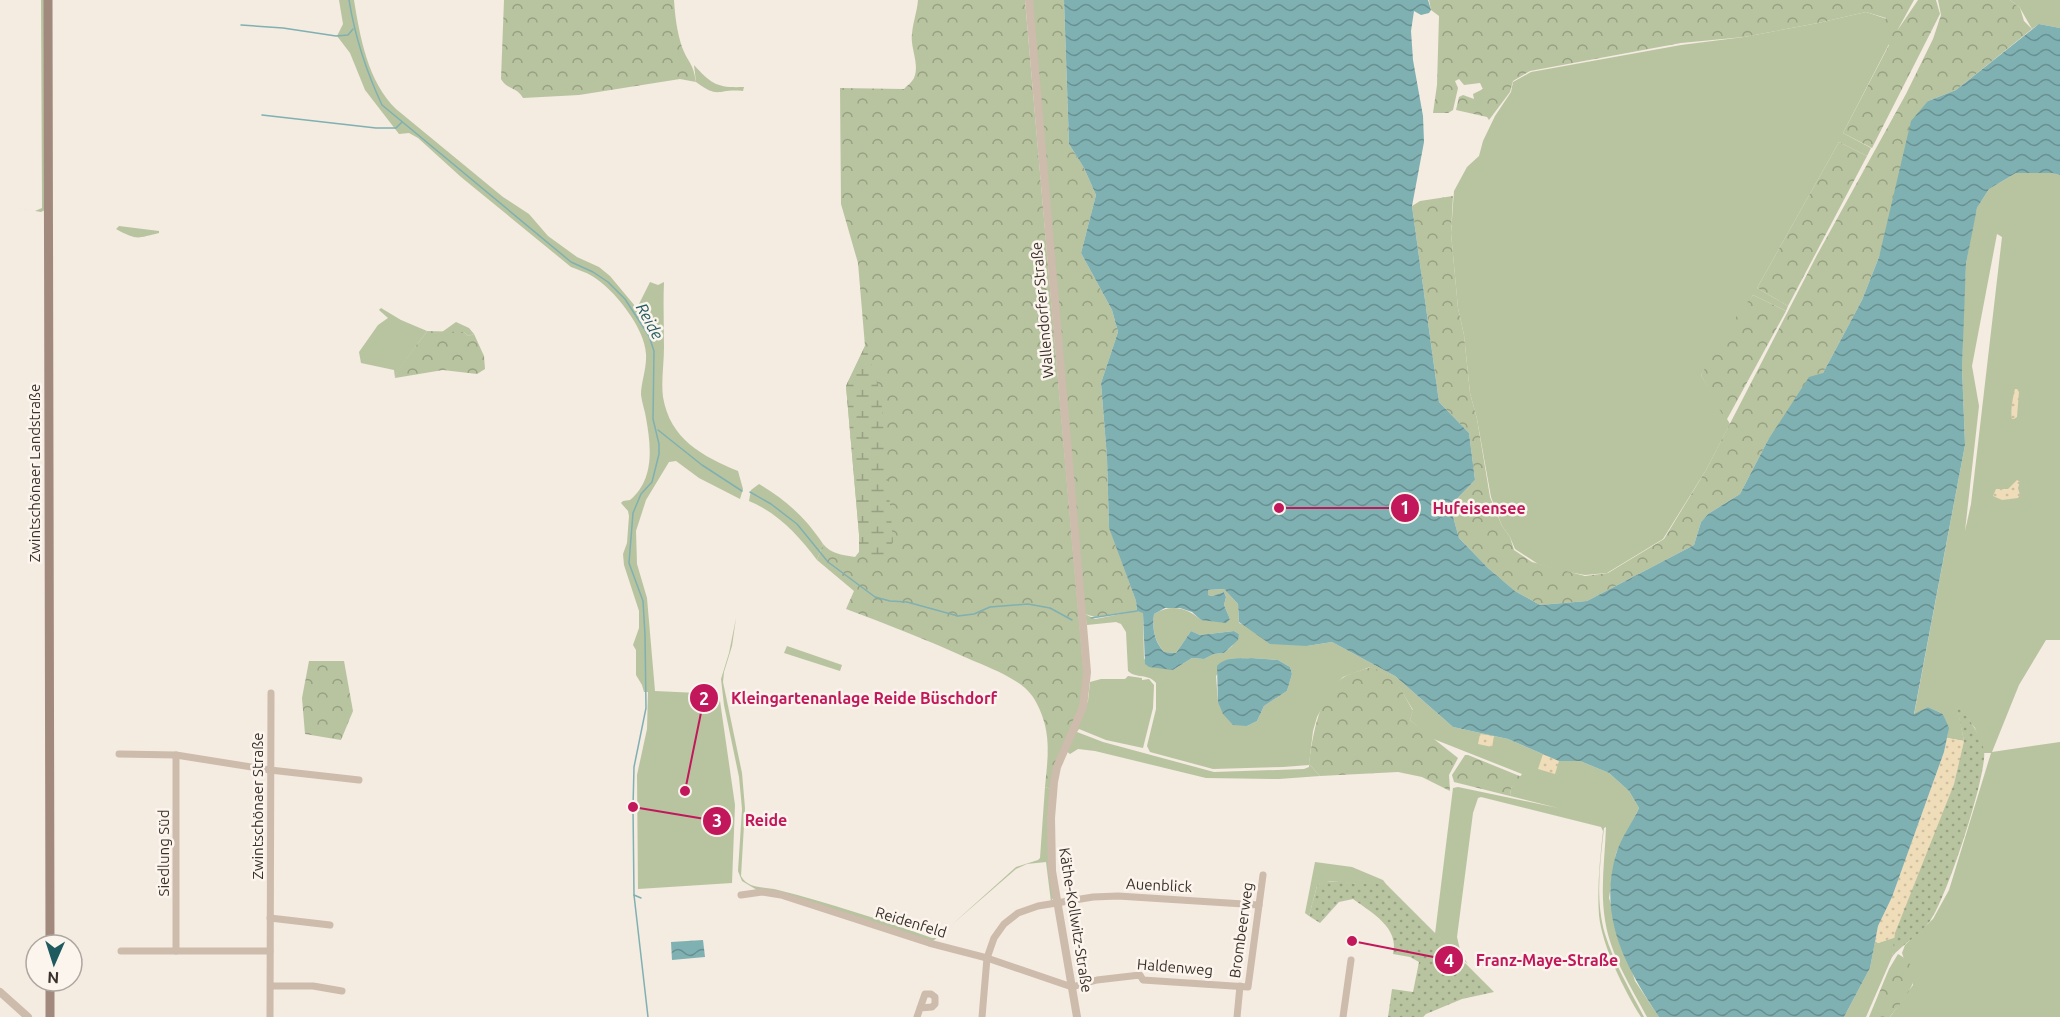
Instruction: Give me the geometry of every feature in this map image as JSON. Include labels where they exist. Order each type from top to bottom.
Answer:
[{"type":"main road","name":"Zwintschönaer Landstraße","points":[[48,0],[50,933]]},
{"type":"main road","points":[[50,993],[50,1017]]},
{"type":"street","name":"Wallendorfer Straße","points":[[1029,0],[1082,618]]},
{"type":"street","name":"Käthe-Kollwitz-Straße","points":[[1077,1017],[1052,871],[1051,842],[1053,791],[1058,766],[1086,696],[1087,672],[1082,618]]},
{"type":"street","name":"Zwintschönaer Straße","points":[[270,1017],[271,693]]},
{"type":"street","points":[[119,754],[176,755],[270,770],[359,780]]},
{"type":"street","name":"Siedlung Süd","points":[[176,755],[176,951]]},
{"type":"street","name":"Brombeerweg","points":[[1237,1017],[1240,986],[1248,987],[1263,875]]},
{"type":"street","name":"Reidenfeld","points":[[741,895],[762,892],[781,895],[929,943],[987,958],[1072,987]]},
{"type":"street","name":"Auenblick","points":[[982,1017],[987,958],[994,938],[1018,913],[1093,897],[1118,896],[1259,905]]},
{"type":"street","points":[[270,918],[330,925]]},
{"type":"street","points":[[121,951],[270,951]]},
{"type":"street","points":[[1343,1017],[1351,960]]},
{"type":"street","name":"Haldenweg","points":[[1072,987],[1097,980],[1140,975],[1143,980],[1240,986]]},
{"type":"street","points":[[271,986],[313,986],[342,991]]},
{"type":"street","points":[[0,992],[28,1017]]},
{"type":"street","points":[[917,1017],[920,1008]]},
{"type":"green space","points":[[41,0],[45,0],[45,210],[35,211],[42,208]]},
{"type":"green space","points":[[339,0],[354,0],[359,29],[372,72],[378,86],[396,109],[503,197],[529,214],[548,236],[577,257],[599,267],[610,276],[635,306],[638,306],[650,282],[658,285],[664,282],[662,385],[667,412],[680,435],[690,444],[712,459],[738,471],[743,489],[740,499],[699,478],[676,461],[669,462],[646,500],[636,531],[637,564],[647,598],[655,691],[719,694],[735,805],[732,883],[638,889],[637,775],[647,729],[648,692],[644,692],[636,675],[636,650],[633,645],[639,628],[639,611],[624,565],[623,554],[627,543],[629,516],[621,503],[630,500],[638,492],[644,482],[649,462],[648,429],[641,395],[646,354],[640,333],[627,310],[601,282],[571,267],[461,177],[418,138],[409,133],[399,134],[365,90],[350,53],[337,36],[343,24]]},
{"type":"green space","points":[[504,0],[674,0],[680,41],[696,82],[680,79],[579,95],[523,98],[501,79]]},
{"type":"green space","points":[[918,0],[1025,0],[1084,678],[1082,699],[1050,789],[1045,787],[1048,744],[1045,723],[1028,690],[992,669],[907,632],[846,609],[854,591],[817,560],[823,544],[833,552],[842,555],[855,557],[859,552],[846,386],[865,346],[858,263],[841,204],[840,88],[904,89],[911,82],[916,73],[912,39]]},
{"type":"green space","points":[[1032,0],[1064,0],[1069,144],[1084,168],[1096,195],[1081,253],[1112,310],[1118,332],[1101,383],[1107,458],[1109,527],[1136,601],[1137,611],[1095,617],[1085,614]]},
{"type":"green space","points":[[1429,0],[1914,0],[1897,31],[1918,0],[1936,0],[1940,14],[1872,148],[1843,133],[1889,45],[1880,35],[1886,18],[1866,12],[1744,37],[1681,43],[1530,71],[1513,81],[1510,92],[1489,120],[1487,117],[1456,110],[1459,97],[1463,95],[1474,99],[1473,94],[1483,89],[1480,83],[1464,85],[1459,79],[1455,81],[1458,88],[1453,110],[1448,113],[1433,113],[1437,85],[1439,16],[1431,10]]},
{"type":"green space","points":[[1938,0],[2010,0],[2020,8],[2024,21],[2032,29],[1956,90],[1928,101],[1879,257],[1862,300],[1823,373],[1768,440],[1740,494],[1708,514],[1701,522],[1694,545],[1587,601],[1540,605],[1515,591],[1488,568],[1459,538],[1450,506],[1475,480],[1469,433],[1439,402],[1412,206],[1420,201],[1453,196],[1451,233],[1458,308],[1464,335],[1470,393],[1477,419],[1490,497],[1514,550],[1532,562],[1585,576],[1608,573],[1664,539],[1706,470],[1817,255],[1906,94],[1933,39],[1941,15]]},
{"type":"green space","points":[[2010,0],[2060,0],[2060,28],[2039,24],[2032,29],[2020,8]]},
{"type":"green space","points":[[1866,12],[1887,19],[1889,44],[1843,133],[1871,148],[1867,156],[1839,142],[1757,288],[1788,306],[1786,311],[1753,295],[1701,375],[1730,424],[1706,470],[1663,539],[1607,573],[1585,575],[1538,564],[1515,549],[1502,526],[1491,497],[1470,393],[1464,335],[1458,308],[1451,233],[1454,191],[1467,167],[1479,156],[1483,141],[1495,116],[1511,92],[1513,82],[1531,72],[1681,45],[1744,37]]},
{"type":"green space","points":[[694,65],[716,84],[744,87],[743,91],[710,91],[696,82]]},
{"type":"green space","points":[[1839,142],[1867,156],[1788,306],[1757,288]]},
{"type":"green space","points":[[2016,173],[2060,175],[2060,640],[2046,640],[2019,685],[1992,752],[2060,742],[2060,1017],[1890,1017],[1913,985],[1902,953],[1905,945],[1933,919],[1949,890],[1991,753],[1984,753],[1975,728],[1957,705],[1964,741],[1947,738],[1948,728],[1943,714],[1928,707],[1914,715],[1965,445],[1962,368],[1966,264],[1977,208],[1989,189]],"holes":[[[1997,234],[2002,237],[1971,504],[1965,531],[1979,406],[1972,366]]]},
{"type":"green space","points":[[119,226],[159,231],[159,233],[133,237],[116,229]]},
{"type":"green space","points":[[1753,295],[1786,311],[1726,421],[1701,375],[1729,326]]},
{"type":"green space","points":[[381,308],[427,331],[395,378],[394,370],[361,363],[359,352],[378,325],[388,318],[379,310]]},
{"type":"green space","points":[[456,322],[469,328],[474,334],[468,336],[464,332],[442,332]]},
{"type":"green space","points":[[427,331],[464,332],[468,336],[474,334],[484,356],[485,369],[477,374],[443,370],[395,378]]},
{"type":"green space","points":[[865,346],[881,396],[893,542],[884,557],[872,557],[859,552],[846,386]]},
{"type":"green space","points":[[759,484],[795,510],[810,526],[823,544],[817,560],[787,526],[760,506],[749,501],[751,490]]},
{"type":"green space","points":[[1224,589],[1238,604],[1239,623],[1307,646],[1332,642],[1395,676],[1453,727],[1508,739],[1559,761],[1580,761],[1609,773],[1629,791],[1639,808],[1616,853],[1609,898],[1635,981],[1659,1017],[1647,1017],[1611,945],[1605,920],[1603,897],[1606,827],[1604,828],[1599,881],[1602,921],[1613,955],[1644,1017],[1641,1017],[1621,981],[1609,954],[1601,927],[1598,894],[1600,862],[1603,831],[1601,827],[1478,798],[1473,813],[1457,937],[1461,954],[1468,964],[1435,934],[1453,788],[1458,787],[1558,808],[1510,796],[1511,788],[1522,774],[1431,738],[1410,720],[1413,710],[1393,677],[1370,667],[1343,677],[1333,688],[1317,717],[1313,731],[1309,764],[1320,776],[1279,779],[1206,778],[1095,751],[1078,749],[1070,754],[1066,751],[1088,701],[1090,682],[1101,679],[1125,679],[1128,676],[1142,678],[1142,680],[1149,679],[1154,685],[1153,708],[1143,748],[1106,740],[1079,729],[1077,732],[1103,742],[1214,772],[1309,767],[1309,765],[1213,769],[1150,752],[1147,746],[1156,709],[1156,683],[1149,678],[1128,671],[1126,632],[1121,624],[1116,622],[1087,625],[1085,614],[1095,619],[1137,611],[1143,612],[1144,659],[1173,670],[1192,658],[1204,659],[1214,654],[1224,653],[1232,646],[1239,634],[1234,631],[1200,635],[1191,631],[1176,653],[1164,652],[1154,634],[1153,624],[1154,614],[1160,611],[1178,608],[1190,612],[1201,620],[1230,619],[1224,605],[1226,597],[1224,592],[1212,596],[1208,595],[1208,590]],"holes":[[[1229,659],[1278,660],[1290,667],[1292,674],[1287,691],[1264,706],[1257,721],[1247,726],[1218,702],[1216,676]]]},
{"type":"green space","points":[[736,618],[723,682],[742,773],[745,808],[741,876],[753,886],[778,890],[836,906],[936,938],[933,941],[757,890],[742,881],[738,871],[742,809],[739,777],[721,679]]},
{"type":"green space","points":[[787,646],[842,665],[840,671],[784,653]]},
{"type":"green space","points":[[309,661],[344,661],[353,711],[341,740],[305,734],[302,698]]},
{"type":"green space","points":[[1371,667],[1394,677],[1413,711],[1410,720],[1458,758],[1449,775],[1450,791],[1422,777],[1398,772],[1320,776],[1309,764],[1318,717],[1328,693],[1344,677]]},
{"type":"green space","points":[[1956,703],[1973,725],[1982,743],[1984,750],[1980,783],[1955,864],[1937,909],[1926,926],[1892,957],[1895,933],[1954,784],[1964,741]]},
{"type":"green space","points":[[1465,755],[1522,777],[1511,788],[1510,796],[1454,782],[1452,775]]},
{"type":"green space","points":[[1045,787],[1050,789],[1053,898],[1051,902],[1046,862],[1027,864],[1016,869],[952,924],[1016,867],[1040,858]]},
{"type":"green space","points":[[1315,862],[1352,867],[1383,880],[1386,884],[1326,882],[1317,886],[1309,916],[1305,913]]},
{"type":"green space","points":[[1341,881],[1357,884],[1386,884],[1494,992],[1462,999],[1423,1017],[1388,1017],[1392,989],[1413,992],[1419,962],[1410,957],[1393,954],[1394,945],[1388,929],[1375,915],[1353,899],[1339,902],[1320,923],[1309,916],[1317,886],[1323,882]]},
{"type":"green space","points":[[1896,937],[1892,957],[1866,1017],[1844,1017],[1870,968],[1875,941],[1878,943]]},
{"type":"green space","points":[[1898,954],[1908,961],[1913,969],[1912,985],[1890,1017],[1869,1017],[1889,969]]},
{"type":"sand","points":[[2015,389],[2019,392],[2017,417],[2012,419],[2012,408]]},
{"type":"sand","points":[[2017,480],[2020,482],[2018,498],[2002,500],[1993,496],[1996,489],[2008,489]]},
{"type":"sand","points":[[1480,734],[1494,736],[1492,747],[1478,744]]},
{"type":"sand","points":[[1947,738],[1964,741],[1954,784],[1896,937],[1878,943],[1875,941],[1878,926],[1892,897]]},
{"type":"sand","points":[[1543,754],[1559,761],[1555,774],[1538,769]]},
{"type":"water","points":[[1064,0],[1428,0],[1431,10],[1421,15],[1414,11],[1411,31],[1413,60],[1423,116],[1424,142],[1412,206],[1439,402],[1469,433],[1475,480],[1450,506],[1459,538],[1488,568],[1515,591],[1540,605],[1587,601],[1694,545],[1701,522],[1708,514],[1740,494],[1768,440],[1809,377],[1823,373],[1862,300],[1879,257],[1911,121],[1928,101],[1956,90],[2039,24],[2060,28],[2060,175],[2016,173],[1989,189],[1977,208],[1966,264],[1962,368],[1965,445],[1914,714],[1928,707],[1943,714],[1949,728],[1944,752],[1892,897],[1878,926],[1870,968],[1844,1017],[1659,1017],[1635,979],[1618,940],[1613,920],[1610,899],[1611,877],[1616,854],[1639,808],[1629,791],[1609,773],[1580,761],[1559,761],[1508,739],[1453,727],[1395,676],[1332,642],[1307,646],[1270,644],[1239,622],[1238,604],[1224,589],[1208,590],[1208,595],[1224,592],[1226,597],[1224,605],[1230,619],[1226,623],[1201,620],[1192,612],[1180,608],[1165,608],[1154,614],[1154,634],[1164,652],[1176,653],[1191,631],[1200,635],[1234,631],[1239,634],[1238,640],[1224,653],[1214,654],[1204,659],[1192,658],[1173,670],[1149,667],[1145,664],[1143,613],[1137,611],[1136,601],[1109,528],[1107,458],[1101,383],[1118,332],[1112,310],[1081,253],[1096,195],[1084,168],[1069,144]]},
{"type":"water","points":[[1228,659],[1278,660],[1290,667],[1292,674],[1287,691],[1264,706],[1257,721],[1247,726],[1233,725],[1223,714],[1218,702],[1217,666]]},
{"type":"water","points":[[703,940],[705,957],[672,960],[671,942]]},
{"type":"waterway","name":"Reide","points":[[349,0],[362,54],[382,105],[571,262],[608,282],[625,299],[649,336],[654,351],[653,419],[659,454],[652,482],[641,494],[633,513],[629,563],[643,601],[645,635],[646,708],[634,767],[633,807],[634,895],[648,1017]]},
{"type":"waterway","points":[[241,25],[283,28],[336,36],[348,35],[353,29]]},
{"type":"waterway","points":[[262,115],[376,128],[396,128],[402,122]]},
{"type":"waterway","points":[[658,430],[702,465],[742,491]]},
{"type":"waterway","points":[[750,492],[771,504],[797,524],[828,562],[875,597],[907,602],[958,616],[974,614],[990,607],[1028,604],[1050,608],[1072,620]]},
{"type":"waterway","points":[[1091,618],[1137,611]]},
{"type":"waterway","name":"Reide","points":[[634,895],[641,898]]},
{"type":"place","name":"Hufeisensee","points":[[1279,508]]},
{"type":"place","name":"Kleingartenanlage Reide Büschdorf","points":[[685,791]]},
{"type":"place","name":"Reide","points":[[633,807]]},
{"type":"place","name":"Franz-Maye-Straße","points":[[1352,941]]}]
